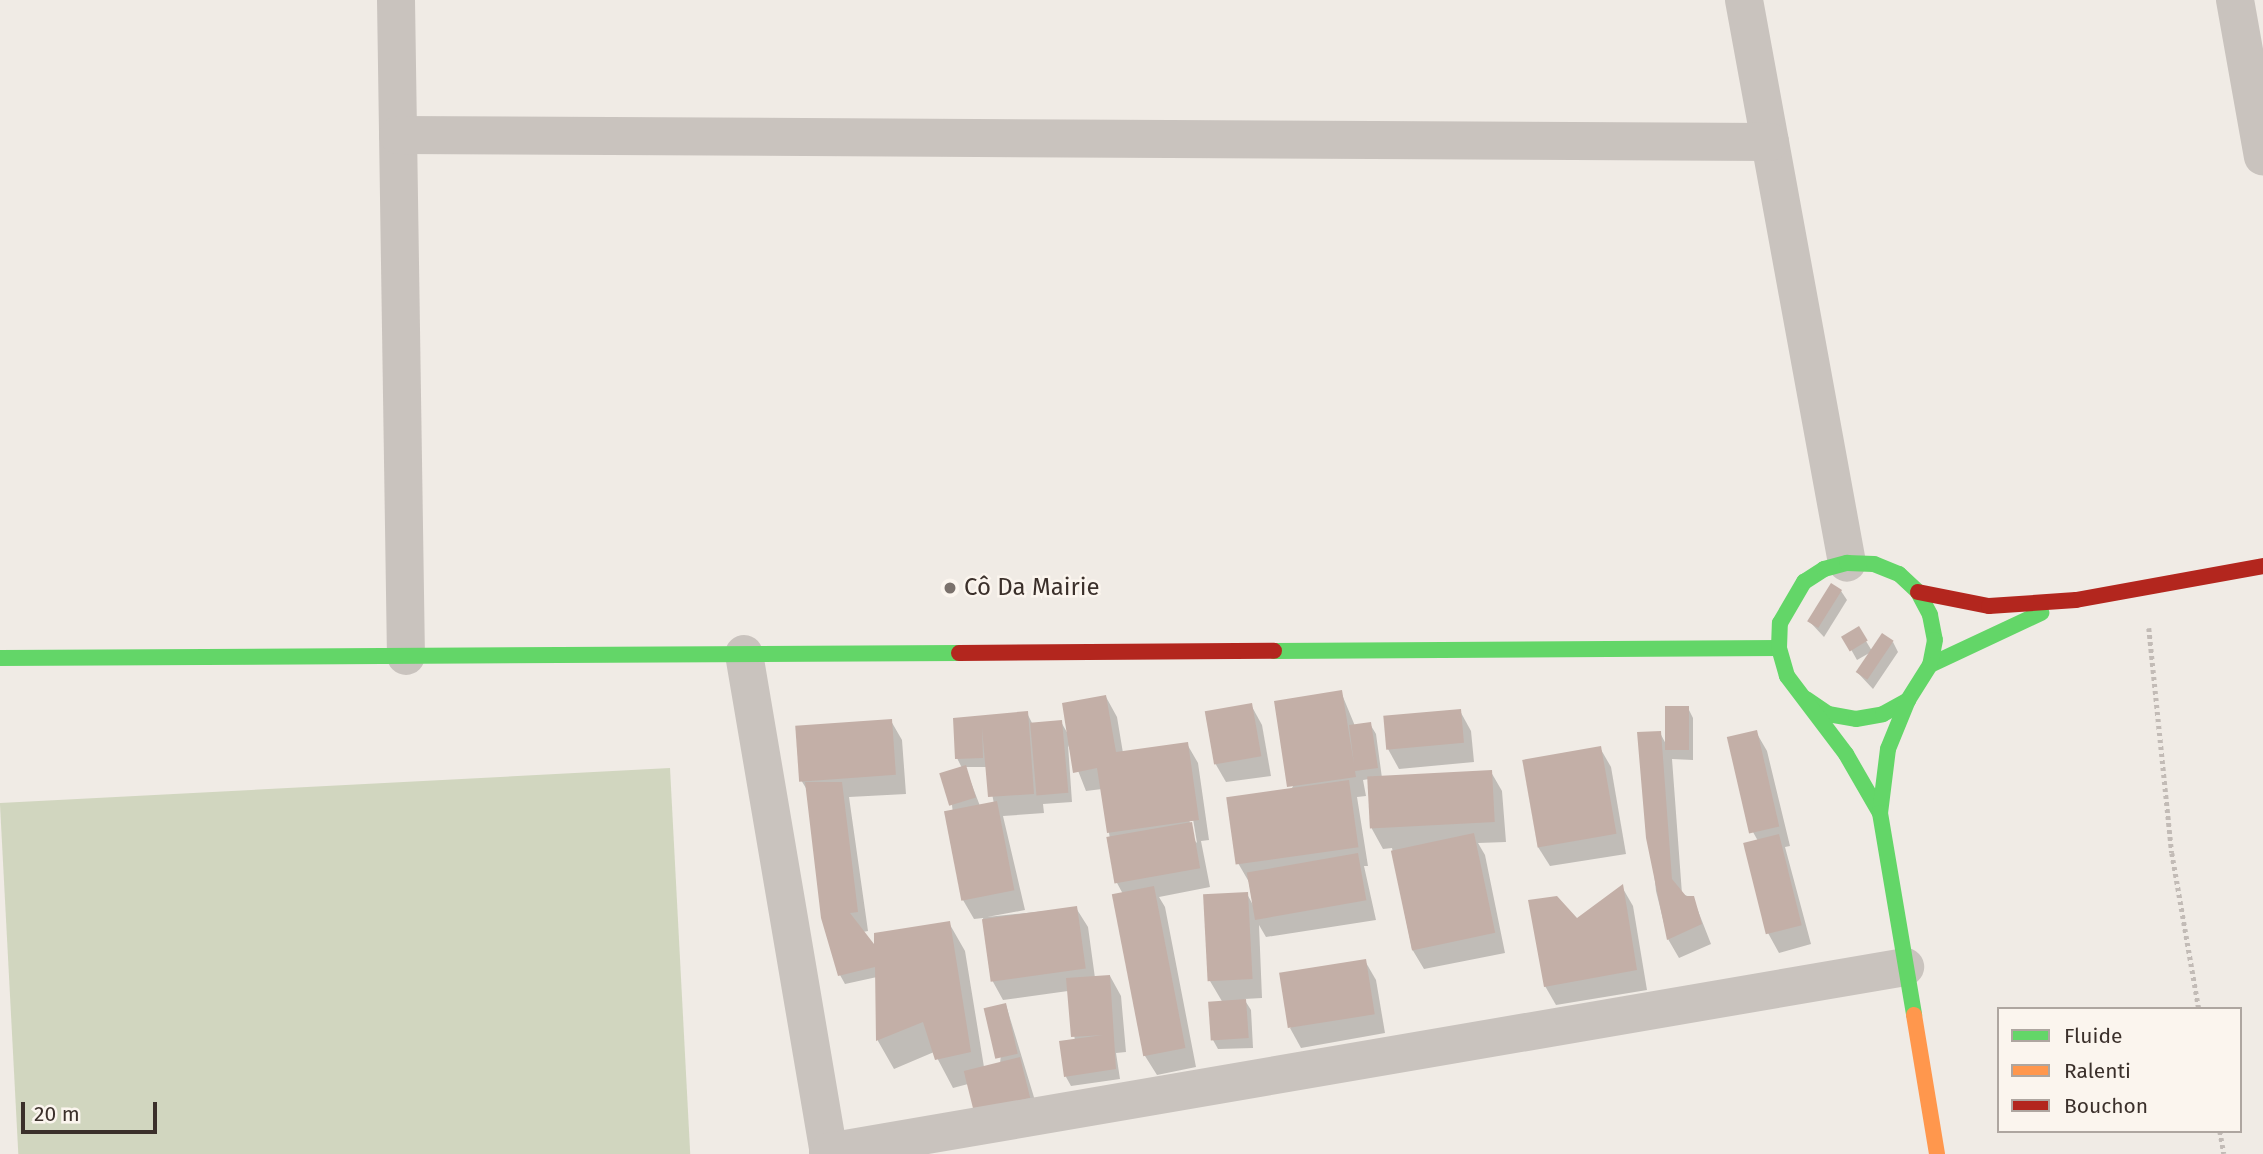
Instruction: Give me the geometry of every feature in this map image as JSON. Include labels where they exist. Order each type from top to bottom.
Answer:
[{"type":"street","points":[[396,0],[406,656]]},
{"type":"street","points":[[1744,0],[1847,563]]},
{"type":"street","points":[[2235,0],[2263,157]]},
{"type":"street","points":[[398,135],[1770,142]]},
{"type":"street","points":[[1908,700],[1883,714],[1856,719],[1828,714],[1804,699],[1787,676],[1779,648],[1780,623],[1789,601],[1804,583],[1824,569],[1847,563],[1874,564],[1899,574],[1918,592],[1930,615],[1935,640],[1930,665],[1908,700],[1888,749],[1880,813],[1937,1154]]},
{"type":"street","points":[[1918,592],[1989,606],[2076,600],[2263,566]]},
{"type":"street","points":[[1930,665],[1999,629],[2076,600]]},
{"type":"street","points":[[0,658],[1779,648]]},
{"type":"street","points":[[744,654],[829,1153],[1905,967]]},
{"type":"street","points":[[1787,676],[1846,754],[1880,813]]},
{"type":"path","points":[[2146,587],[2172,853],[2199,1007]]},
{"type":"path","points":[[2220,1133],[2224,1154]]},
{"type":"green space","points":[[670,768],[690,1154],[18,1154],[0,803]]},
{"type":"building","points":[[1831,583],[1842,590],[1818,628],[1807,621]]},
{"type":"building","points":[[1859,626],[1868,641],[1850,651],[1841,637]]},
{"type":"building","points":[[1882,633],[1894,641],[1867,680],[1856,672]]},
{"type":"building","points":[[1342,690],[1354,764],[1349,725],[1371,722],[1378,768],[1355,771],[1356,777],[1287,787],[1274,701]]},
{"type":"building","points":[[1106,695],[1116,752],[1188,742],[1199,820],[1107,833],[1097,768],[1073,773],[1062,703]]},
{"type":"building","points":[[1252,703],[1261,756],[1214,765],[1205,711]]},
{"type":"building","points":[[1665,706],[1689,706],[1689,750],[1665,750]]},
{"type":"building","points":[[1461,709],[1464,743],[1386,750],[1383,716]]},
{"type":"building","points":[[1028,711],[1034,794],[988,797],[982,728],[983,758],[955,759],[953,718]]},
{"type":"building","points":[[892,719],[896,775],[799,782],[795,726]]},
{"type":"building","points":[[1062,720],[1068,793],[1036,796],[1030,723]]},
{"type":"building","points":[[1757,730],[1779,826],[1749,833],[1727,737]]},
{"type":"building","points":[[1661,731],[1672,879],[1686,896],[1694,896],[1702,924],[1667,940],[1646,838],[1637,732]]},
{"type":"building","points":[[1601,746],[1616,834],[1538,848],[1522,760]]},
{"type":"building","points":[[966,765],[976,798],[949,806],[939,773]]},
{"type":"building","points":[[1492,770],[1495,822],[1370,828],[1367,777]]},
{"type":"building","points":[[1349,780],[1358,847],[1236,865],[1226,797]]},
{"type":"building","points":[[805,782],[842,782],[858,912],[850,913],[874,944],[874,933],[950,921],[971,1052],[935,1060],[923,1022],[876,1041],[875,967],[838,976],[821,918]]},
{"type":"building","points":[[997,801],[1014,890],[961,901],[944,811]]},
{"type":"building","points":[[1192,822],[1200,868],[1114,883],[1106,837]]},
{"type":"building","points":[[1474,833],[1495,933],[1412,950],[1391,851]]},
{"type":"building","points":[[1779,834],[1802,925],[1766,934],[1743,843]]},
{"type":"building","points":[[1358,853],[1366,900],[1255,920],[1247,873]]},
{"type":"building","points":[[1623,884],[1637,970],[1544,987],[1528,900],[1557,896],[1577,918]]},
{"type":"building","points":[[1154,886],[1185,1048],[1143,1056],[1112,894]]},
{"type":"building","points":[[1248,892],[1253,979],[1208,981],[1203,894]]},
{"type":"building","points":[[1077,906],[1086,968],[991,982],[982,919]]},
{"type":"building","points":[[1366,959],[1375,1014],[1288,1028],[1279,973]]},
{"type":"building","points":[[1110,975],[1116,1069],[1064,1077],[1059,1041],[1103,1035],[1071,1037],[1066,978]]},
{"type":"building","points":[[1246,999],[1249,1038],[1211,1041],[1208,1002]]},
{"type":"building","points":[[1006,1003],[1018,1054],[995,1059],[984,1008]]},
{"type":"building","points":[[1020,1057],[1030,1098],[974,1112],[964,1071]]},
{"type":"traffic: fast","points":[[1880,813],[1846,754],[1787,676],[1779,648],[1780,623],[1804,582],[1824,569],[1847,563],[1874,564],[1899,574],[1918,592],[1930,615],[1935,640],[1930,665],[1908,700],[1888,749],[1880,813],[1914,1015]]},
{"type":"traffic: fast","points":[[1930,665],[2041,613]]},
{"type":"traffic: fast","points":[[1274,651],[1779,648]]},
{"type":"traffic: fast","points":[[0,658],[959,653]]},
{"type":"traffic: fast","points":[[1806,699],[1828,714],[1856,719],[1883,714],[1908,700]]},
{"type":"traffic: slow","points":[[1914,1015],[1937,1154]]},
{"type":"traffic: jam","points":[[1918,592],[1989,606],[2076,600],[2263,566]]},
{"type":"traffic: jam","points":[[959,653],[1274,651]]},
{"type":"place","name":"Cô Da Mairie","points":[[950,588]]}]
